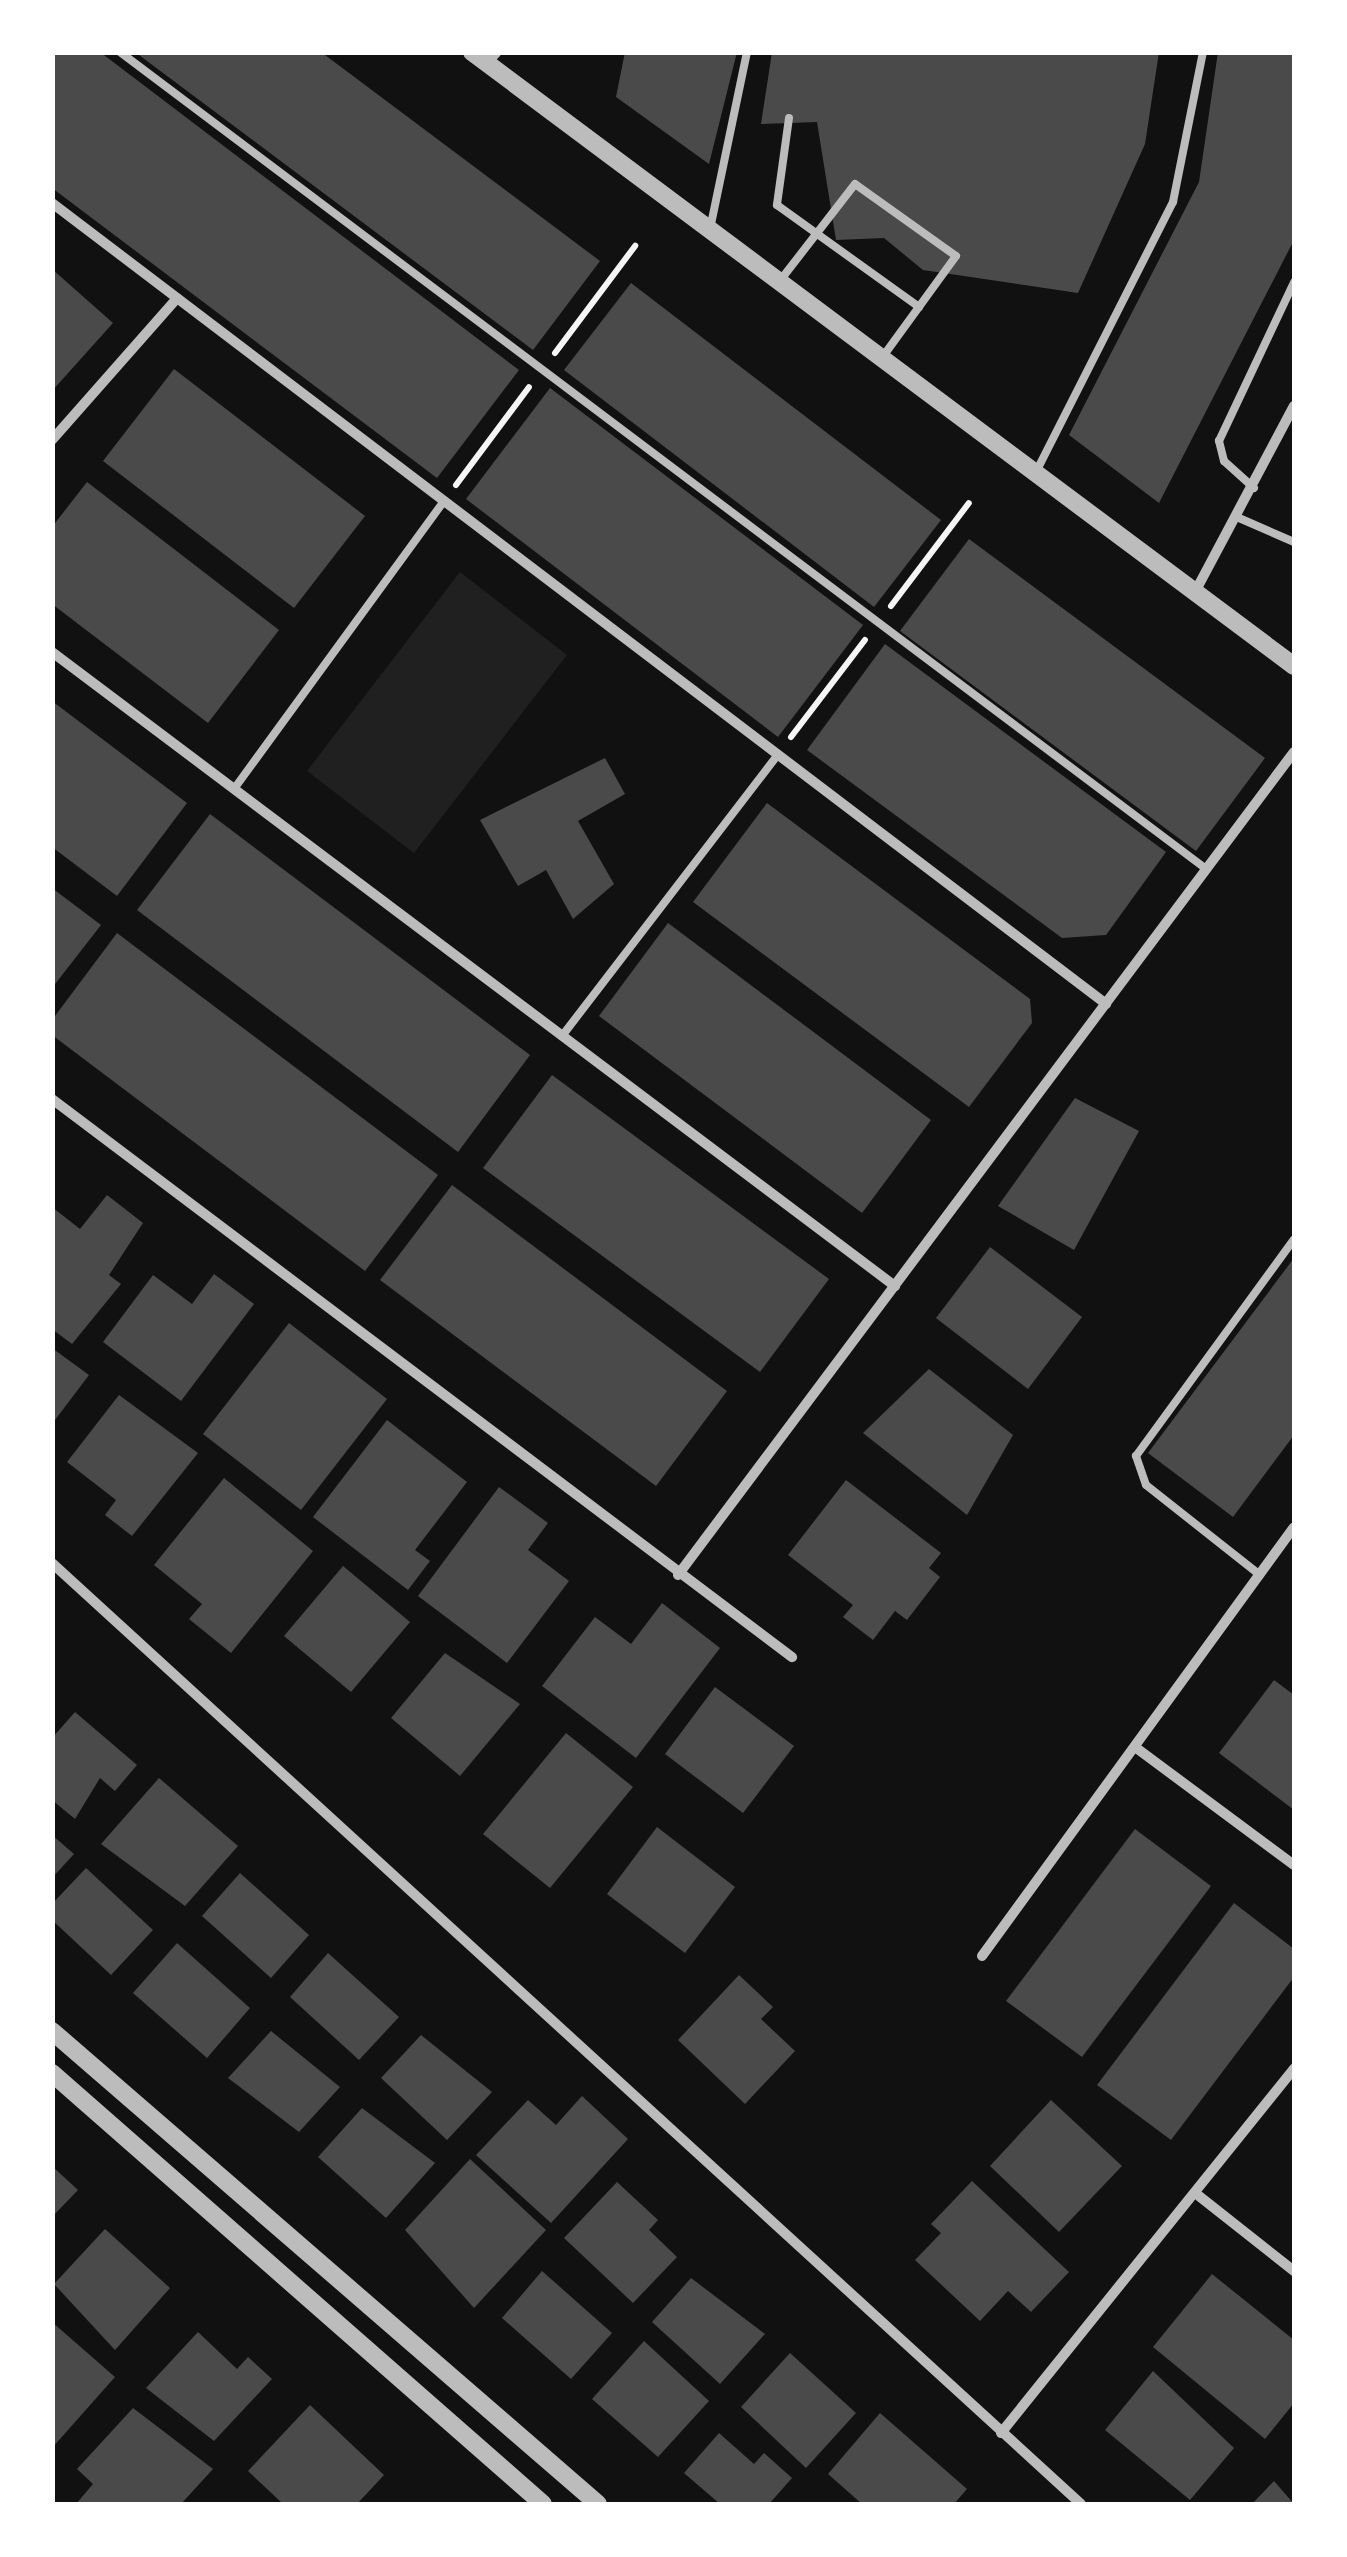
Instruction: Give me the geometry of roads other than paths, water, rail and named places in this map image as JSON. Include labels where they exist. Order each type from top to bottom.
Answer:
[{"type":"street","points":[[486,56],[710,230],[1294,666]]},
{"type":"street","points":[[52,203],[1106,1004]]},
{"type":"street","points":[[52,440],[176,298]]},
{"type":"street","points":[[1195,592],[1254,488],[1294,406]]},
{"type":"street","points":[[52,652],[894,1286]]},
{"type":"street","points":[[678,1575],[1294,752]]},
{"type":"street","points":[[52,1099],[678,1575],[792,1657]]},
{"type":"street","points":[[982,1956],[1294,1528]]},
{"type":"street","points":[[52,1563],[1081,2504]]},
{"type":"street","points":[[1135,1747],[1294,1864]]},
{"type":"street","points":[[52,2030],[598,2504]]},
{"type":"street","points":[[1001,2433],[1200,2196],[1294,2068]]},
{"type":"street","points":[[52,2073],[543,2504]]},
{"type":"street","points":[[1200,2196],[1294,2271]]},
{"type":"lane","points":[[120,52],[1206,869]]},
{"type":"lane","points":[[710,230],[747,52]]},
{"type":"lane","points":[[1035,472],[1173,202],[1202,52]]},
{"type":"lane","points":[[789,118],[777,206],[918,307]]},
{"type":"lane","points":[[780,282],[855,184],[956,256],[882,358]]},
{"type":"lane","points":[[1254,488],[1224,460],[1219,441],[1294,282]]},
{"type":"lane","points":[[234,789],[444,500]]},
{"type":"lane","points":[[1238,518],[1294,542]]},
{"type":"lane","points":[[562,1036],[778,755]]},
{"type":"lane","points":[[1260,1575],[1146,1485],[1136,1456],[1294,1239]]}]
